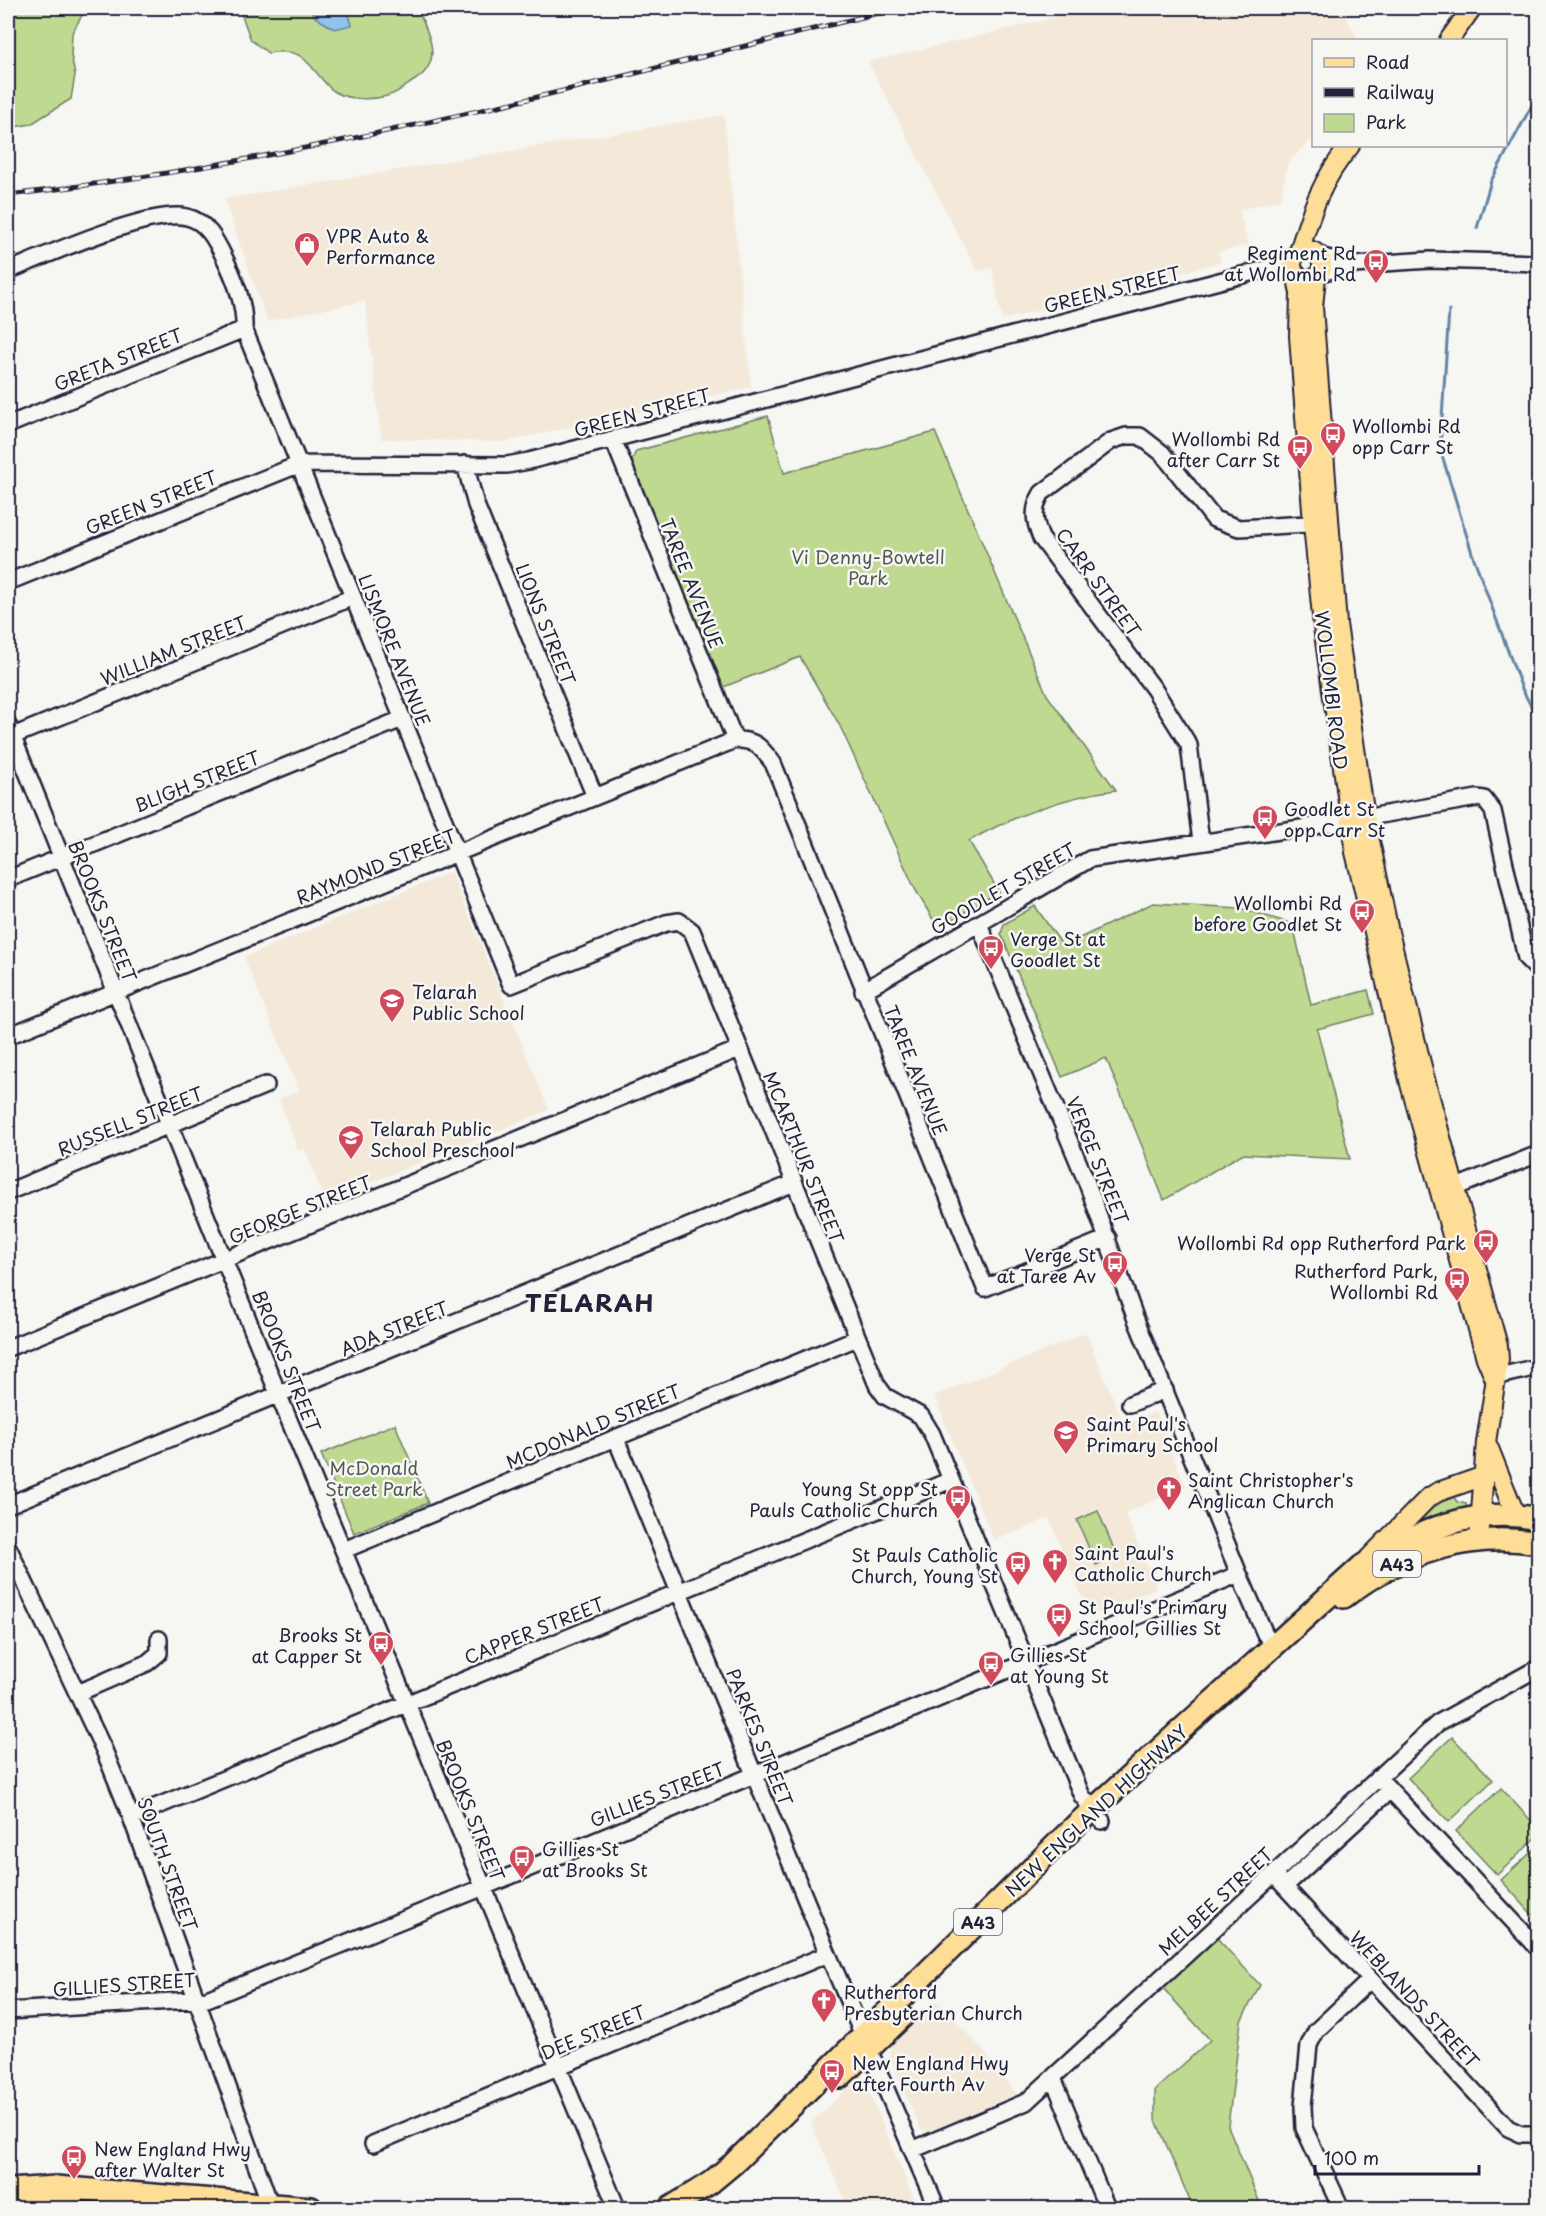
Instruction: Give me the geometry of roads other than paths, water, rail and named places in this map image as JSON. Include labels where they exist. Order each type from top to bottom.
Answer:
[{"type":"highway","name":"NEW ENGLAND HIGHWAY","points":[[696,2208],[739,2176],[867,2042],[1097,1816],[1274,1644],[1362,1566],[1416,1535],[1457,1520],[1516,1516],[1539,1519]]},
{"type":"highway","name":"NEW ENGLAND HIGHWAY","points":[[1097,1816],[1337,1603],[1362,1584],[1408,1559],[1451,1546],[1498,1539],[1539,1543]]},
{"type":"highway","name":"NEW ENGLAND HIGHWAY","points":[[670,2208],[710,2183],[734,2163],[867,2042]]},
{"type":"highway","points":[[8,2190],[56,2187],[311,2208]]},
{"type":"highway","points":[[8,2206],[61,2202],[158,2208]]},
{"type":"main road","points":[[1450,39],[1472,8]]},
{"type":"main road","name":"WOLLOMBI ROAD","points":[[1349,147],[1325,179],[1316,196],[1309,222],[1308,264],[1313,307],[1323,627],[1357,819],[1376,948],[1446,1191],[1486,1358],[1494,1377],[1486,1442],[1479,1541]]},
{"type":"main road","points":[[1486,1442],[1516,1516]]},
{"type":"main road","points":[[1362,1566],[1393,1531],[1428,1498],[1446,1488],[1484,1476]]},
{"type":"street","name":"LISMORE AVENUE","points":[[8,270],[113,229],[154,219],[186,216],[206,227],[219,245],[245,312],[244,329],[511,985],[666,923],[680,921],[692,931]]},
{"type":"street","points":[[1308,264],[1354,265],[1430,260],[1539,263]]},
{"type":"street","name":"GREEN STREET","points":[[8,582],[300,464],[518,463],[1269,268],[1308,264]]},
{"type":"street","name":"GRETA STREET","points":[[8,425],[244,329]]},
{"type":"street","name":"CARR STREET","points":[[1201,842],[1190,745],[1154,689],[1041,538],[1034,516],[1036,503],[1042,493],[1111,441],[1126,436],[1140,436],[1162,453],[1214,519],[1239,528],[1321,524]]},
{"type":"street","name":"TAREE AVENUE","points":[[613,439],[735,740],[748,740],[759,744],[773,763],[863,991],[985,1288],[1108,1238]]},
{"type":"street","name":"LIONS STREET","points":[[465,464],[476,505],[595,797]]},
{"type":"street","name":"WILLIAM STREET","points":[[9,733],[353,597]]},
{"type":"street","name":"BLIGH STREET","points":[[8,879],[402,718]]},
{"type":"street","name":"BROOKS STREET","points":[[9,733],[279,1396],[617,2208]]},
{"type":"street","name":"RAYMOND STREET","points":[[8,1036],[735,740]]},
{"type":"street","name":"GOODLET STREET","points":[[863,991],[1090,859],[1357,819],[1477,798],[1489,804],[1493,811],[1526,958],[1539,970]]},
{"type":"street","name":"VERGE STREET","points":[[979,924],[1108,1238],[1135,1317],[1239,1574],[1261,1627],[1274,1644]]},
{"type":"street","name":"MCARTHUR STREET","points":[[692,931],[857,1338],[885,1396],[921,1416],[932,1434],[951,1480]]},
{"type":"street","name":"GEORGE STREET","points":[[8,1348],[739,1049]]},
{"type":"street","name":"RUSSELL STREET","points":[[8,1192],[267,1085]]},
{"type":"street","points":[[1446,1191],[1539,1154]]},
{"type":"street","name":"ADA STREET","points":[[8,1505],[279,1396],[794,1183]]},
{"type":"street","name":"MCDONALD STREET","points":[[344,1550],[857,1338]]},
{"type":"street","points":[[1494,1377],[1539,1367]]},
{"type":"street","points":[[1130,1404],[1164,1390]]},
{"type":"street","name":"PARKES STREET","points":[[616,1439],[828,1954],[937,2208]]},
{"type":"street","points":[[951,1480],[1082,1796],[1097,1816]]},
{"type":"street","name":"CAPPER STREET","points":[[131,1816],[951,1480]]},
{"type":"street","name":"SOUTH STREET","points":[[8,1547],[78,1693],[131,1816],[270,2204]]},
{"type":"street","name":"GILLIES STREET","points":[[8,2011],[207,1999],[482,1888],[1239,1574]]},
{"type":"street","points":[[78,1693],[147,1663],[159,1653],[159,1639]]},
{"type":"street","name":"MELBEE STREET","points":[[912,2150],[1015,2109],[1053,2078],[1378,1777],[1446,1718],[1539,1668]]},
{"type":"street","points":[[1378,1777],[1539,1948]]},
{"type":"street","name":"MELBEE STREET","points":[[1285,1886],[1390,1790]]},
{"type":"street","name":"WEBLANDS STREET","points":[[1273,1874],[1508,2128],[1521,2134],[1538,2133],[1539,2139]]},
{"type":"street","name":"DEE STREET","points":[[373,2144],[828,1954]]},
{"type":"street","points":[[1341,2208],[1303,2120],[1309,2045],[1316,2031],[1370,1980]]},
{"type":"street","points":[[1053,2078],[1107,2208]]},
{"type":"water","points":[[310,8],[347,8],[352,25],[334,29],[315,17]]},
{"type":"waterway","points":[[1477,228],[1491,181],[1538,94]]},
{"type":"waterway","points":[[1449,310],[1440,449],[1472,553],[1522,689],[1538,719]]},
{"type":"railway","points":[[8,195],[233,162],[345,140],[567,90],[899,8]]},
{"type":"place","name":"VPR Auto & Performance","points":[[307,268]]},
{"type":"place","name":"Regiment Rd at Wollombi Rd","points":[[1376,285]]},
{"type":"place","name":"Wollombi Rd opp Carr St","points":[[1333,458]]},
{"type":"place","name":"Wollombi Rd after Carr St","points":[[1300,471]]},
{"type":"place","name":"Goodlet St opp Carr St","points":[[1265,841]]},
{"type":"place","name":"Wollombi Rd before Goodlet St","points":[[1362,935]]},
{"type":"place","name":"Verge St at Goodlet St","points":[[991,971]]},
{"type":"place","name":"Telarah Public School","points":[[392,1024]]},
{"type":"place","name":"Telarah Public School Preschool","points":[[351,1161]]},
{"type":"place","name":"Wollombi Rd opp Rutherford Park","points":[[1486,1265]]},
{"type":"place","name":"Verge St at Taree Av","points":[[1115,1287]]},
{"type":"place","name":"Rutherford Park, Wollombi Rd","points":[[1457,1303]]},
{"type":"place","name":"Saint Paul's Primary School","points":[[1066,1456]]},
{"type":"place","name":"Saint Christopher's Anglican Church","points":[[1169,1512]]},
{"type":"place","name":"Young St opp St Pauls Catholic Church","points":[[958,1521]]},
{"type":"place","name":"Saint Paul's Catholic Church","points":[[1055,1585]]},
{"type":"place","name":"St Pauls Catholic Church, Young St","points":[[1018,1587]]},
{"type":"place","name":"St Paul's Primary School, Gillies St","points":[[1059,1639]]},
{"type":"place","name":"Brooks St at Capper St","points":[[381,1667]]},
{"type":"place","name":"Gillies St at Young St","points":[[991,1687]]},
{"type":"place","name":"Gillies St at Brooks St","points":[[522,1881]]},
{"type":"place","name":"Rutherford Presbyterian Church","points":[[824,2024]]},
{"type":"place","name":"New England Hwy after Fourth Av","points":[[832,2095]]},
{"type":"place","name":"New England Hwy after Walter St","points":[[74,2181]]},
{"type":"district","name":"TELARAH","points":[[590,1302]]},
{"type":"park label","name":"Vi Denny-Bowtell Park","points":[[868,566]]},
{"type":"park label","name":"McDonald Street Park","points":[[374,1477]]}]
